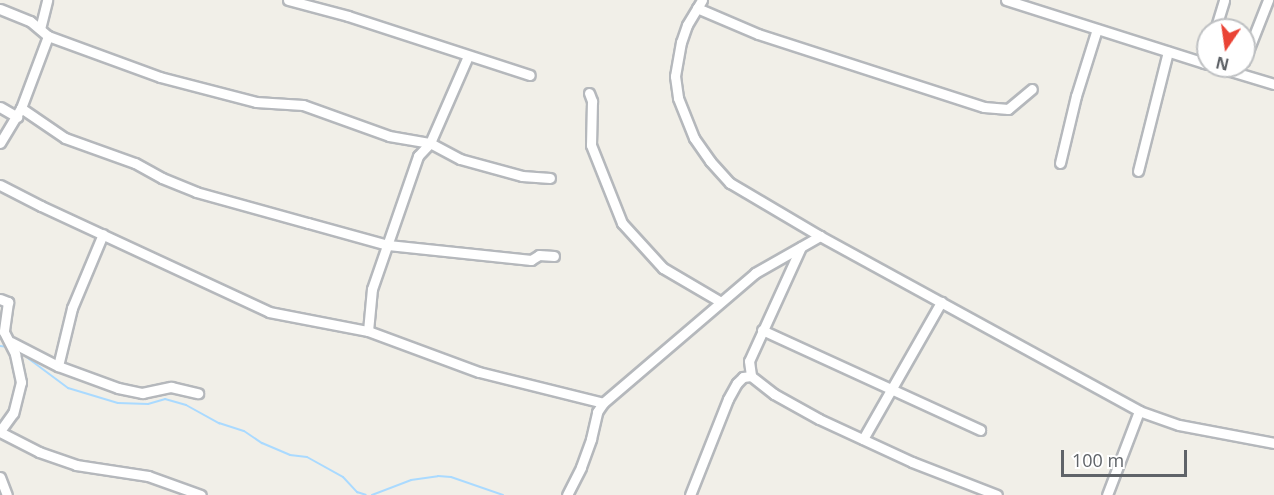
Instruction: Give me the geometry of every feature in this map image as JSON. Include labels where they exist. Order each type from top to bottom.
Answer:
[{"type":"street","points":[[40,29],[47,0]]},
{"type":"street","points":[[288,0],[348,16],[530,75]]},
{"type":"street","points":[[1006,0],[1196,61]]},
{"type":"street","points":[[1219,18],[1224,0]]},
{"type":"street","points":[[1256,30],[1268,0]]},
{"type":"street","points":[[1032,89],[1008,109],[984,107],[758,34],[700,4],[681,42],[675,76],[678,98],[694,138],[710,161],[730,183],[820,236],[1139,411],[1179,425],[1274,443]]},
{"type":"street","points":[[0,9],[30,21],[48,36],[160,77],[256,102],[303,105],[389,136],[430,143],[460,159],[522,176],[550,178]]},
{"type":"street","points":[[1060,163],[1076,96],[1097,29]]},
{"type":"street","points":[[0,143],[17,117],[48,36]]},
{"type":"street","points":[[1138,171],[1168,52]]},
{"type":"street","points":[[368,330],[372,289],[418,156],[430,143],[468,56]]},
{"type":"street","points":[[1256,76],[1274,84]]},
{"type":"street","points":[[589,93],[591,145],[622,223],[663,268],[719,301]]},
{"type":"street","points":[[0,107],[17,117]]},
{"type":"street","points":[[21,108],[65,138],[135,163],[162,178],[196,192],[388,244],[531,260],[539,255],[554,256]]},
{"type":"street","points":[[0,185],[40,207],[269,312],[368,330],[479,372],[603,403]]},
{"type":"street","points":[[58,366],[72,308],[103,234]]},
{"type":"street","points":[[567,495],[581,467],[597,412],[603,403],[719,301],[755,273],[820,236]]},
{"type":"street","points":[[801,247],[749,361],[751,376],[774,394],[819,419],[912,462],[997,495]]},
{"type":"street","points":[[0,299],[9,302],[4,332],[11,342],[21,382],[13,413],[0,431],[39,452],[76,465],[148,476],[178,484],[201,495]]},
{"type":"street","points":[[863,439],[941,302]]},
{"type":"street","points":[[762,330],[980,430]]},
{"type":"street","points":[[11,342],[58,366],[118,388],[142,393],[171,387],[198,393]]},
{"type":"street","points":[[690,495],[736,383],[743,377],[751,376]]},
{"type":"street","points":[[1107,495],[1139,411]]},
{"type":"street","points":[[0,477],[7,495]]},
{"type":"waterway","points":[[0,346],[9,347]]},
{"type":"waterway","points":[[17,350],[68,388],[118,403],[148,404],[165,399],[186,405],[219,423],[244,431],[262,443],[290,455],[307,457],[343,477],[357,492],[366,495]]},
{"type":"waterway","points":[[372,495],[411,480],[438,476],[451,477],[503,495]]}]
